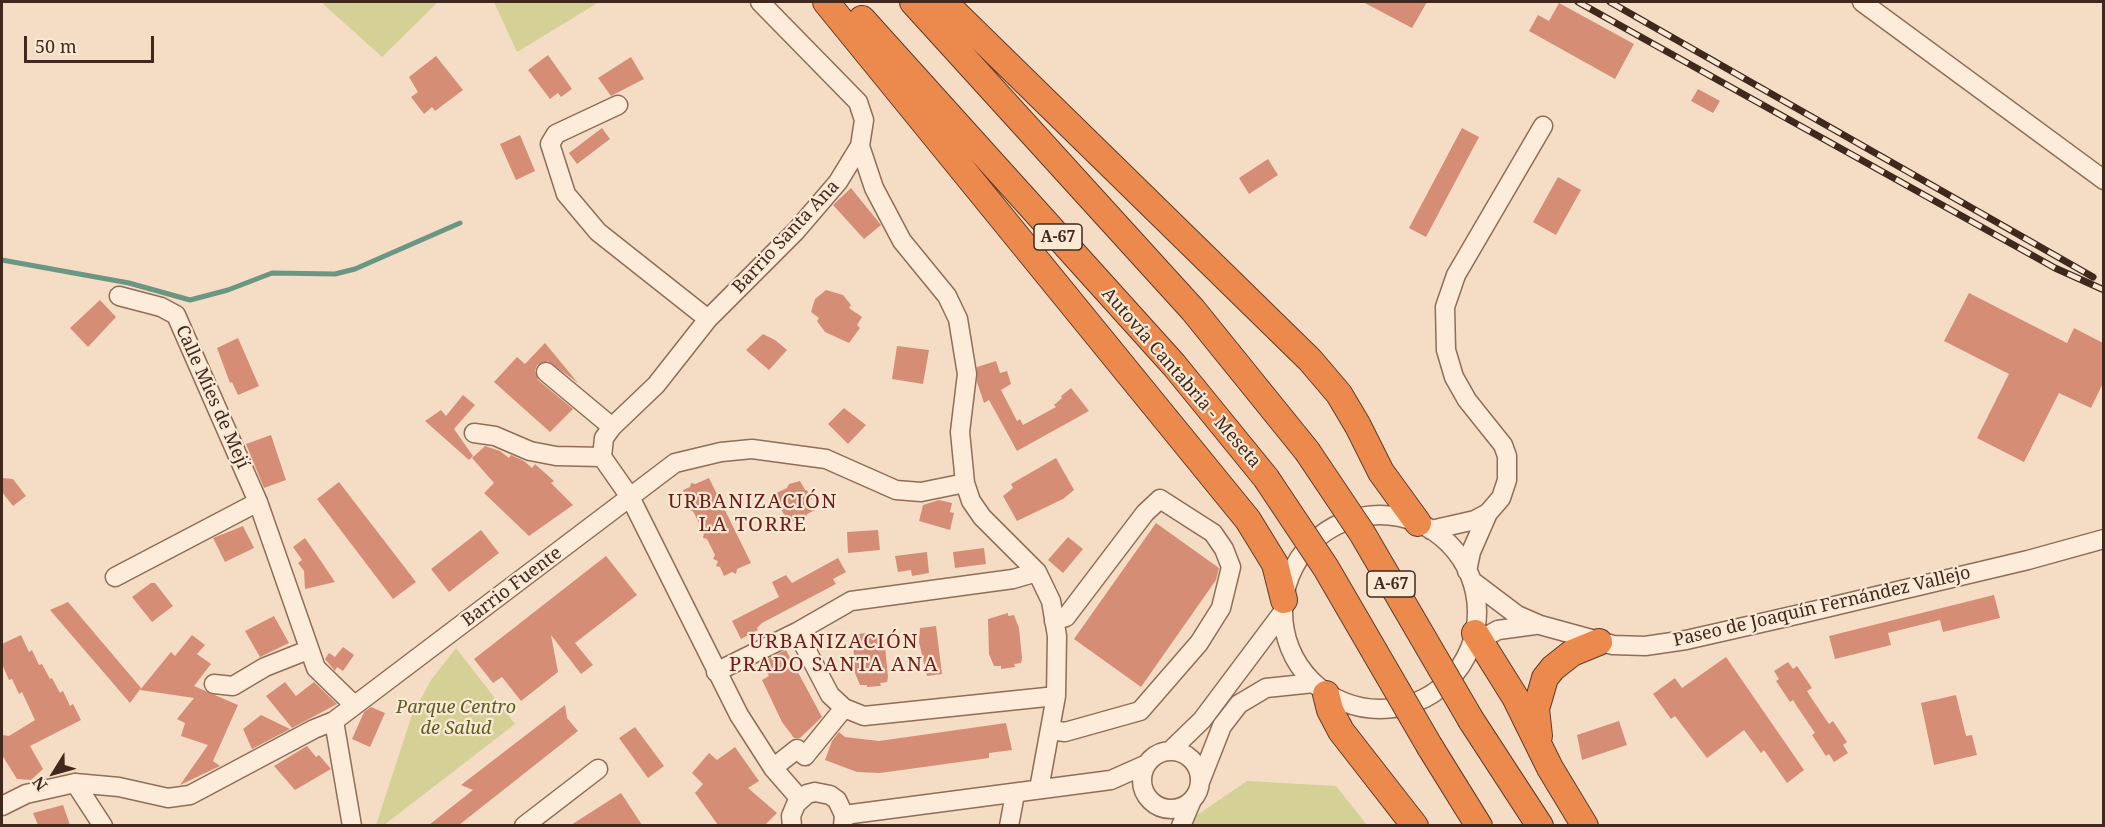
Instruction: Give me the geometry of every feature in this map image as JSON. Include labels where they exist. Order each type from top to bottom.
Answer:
[{"type":"highway","points":[[826,2],[1248,519],[1275,564],[1284,606]]},
{"type":"highway","name":"Autovía Cantabria - Meseta","points":[[846,2],[1168,358],[1266,478],[1326,568],[1430,747],[1479,825]]},
{"type":"highway","name":"A-67","points":[[913,2],[1192,310],[1307,451],[1362,533],[1471,720],[1540,825]]},
{"type":"highway","points":[[944,2],[1310,360],[1344,401],[1381,472],[1424,527]]},
{"type":"highway","points":[[1476,638],[1515,697],[1550,768],[1585,825]]},
{"type":"highway","points":[[1550,768],[1536,721],[1540,692],[1545,678],[1562,660],[1599,642]]},
{"type":"highway","points":[[1320,689],[1341,731],[1415,825]]},
{"type":"street","points":[[760,2],[858,102],[864,120],[861,146],[874,188],[902,241],[947,296],[958,319],[967,374],[960,432],[965,483],[971,501],[982,517],[1037,572],[1051,601],[1057,636],[1056,696],[1039,789]]},
{"type":"street","points":[[1862,2],[2103,180]]},
{"type":"street","points":[[618,105],[556,134],[550,144],[566,194],[598,232],[708,319]]},
{"type":"street","points":[[1181,825],[1222,726],[1239,704],[1266,688],[1320,689],[1362,708],[1380,710],[1416,703],[1447,684],[1459,670],[1476,638],[1477,615],[1470,576],[1471,552],[1488,513],[1504,490],[1508,470],[1507,456],[1497,435],[1467,400],[1454,377],[1446,350],[1446,308],[1456,275],[1543,126]]},
{"type":"street","name":"Barrio Santa Ana","points":[[612,427],[656,385],[708,319],[796,231],[838,182],[861,146]]},
{"type":"street","name":"Calle Mies de Mejí","points":[[119,296],[161,307],[176,315],[258,502],[316,668],[354,705]]},
{"type":"street","points":[[546,372],[612,427],[604,438],[602,457],[630,497],[744,724],[773,768],[800,799]]},
{"type":"street","points":[[474,434],[495,436],[530,451],[556,456],[602,457]]},
{"type":"street","name":"Barrio Fuente","points":[[354,705],[675,463],[736,450],[826,459],[896,490],[921,492],[965,483]]},
{"type":"street","points":[[1050,729],[1065,732],[1140,711],[1199,643],[1221,608],[1231,567],[1224,549],[1213,533],[1160,499],[1145,513],[1066,617],[1054,621]]},
{"type":"street","points":[[115,577],[258,502]]},
{"type":"street","points":[[1424,527],[1475,520],[1488,513]]},
{"type":"street","points":[[792,825],[793,809],[800,799],[814,792],[830,795],[841,807],[843,820],[1111,780],[1147,764],[1154,757],[1170,752],[1202,720],[1284,606],[1295,566],[1310,546],[1328,531],[1361,517],[1390,516],[1424,527],[1453,548],[1470,576]]},
{"type":"street","name":"Paseo de Joaquín Fernández Vallejo","points":[[1470,576],[1517,615],[1540,625],[1599,642],[1629,646],[1686,640],[2028,560],[2103,539]]},
{"type":"street","points":[[716,672],[797,632],[851,601],[1013,579],[1037,572]]},
{"type":"street","points":[[1284,606],[1292,651],[1320,689]]},
{"type":"street","name":"Paseo de Joaquín Fernández Vallejo","points":[[1476,638],[1508,627],[1540,625]]},
{"type":"street","points":[[797,632],[824,687],[844,708],[864,716],[873,717],[1056,696]]},
{"type":"street","points":[[214,684],[233,686],[265,667],[308,650]]},
{"type":"street","points":[[2,806],[26,794],[75,783],[178,798],[190,795],[314,729],[334,721],[354,705]]},
{"type":"street","points":[[773,768],[797,749],[805,756],[844,708]]},
{"type":"street","points":[[334,721],[352,825]]},
{"type":"street","points":[[1170,752],[1190,759],[1198,772],[1200,782]]},
{"type":"street","points":[[1147,764],[1142,781],[1170,825]]},
{"type":"street","points":[[525,825],[598,769]]},
{"type":"street","points":[[1111,780],[1175,809],[1192,800]]},
{"type":"street","points":[[75,783],[103,825]]},
{"type":"street","points":[[1010,825],[1015,794]]},
{"type":"green space","points":[[321,2],[438,2],[382,57]]},
{"type":"green space","points":[[494,2],[599,2],[517,52]]},
{"type":"green space","name":"Parque Centro de Salud","points":[[456,648],[515,724],[384,825],[376,825],[412,715],[431,680]]},
{"type":"green space","points":[[1247,781],[1336,786],[1367,825],[1187,826],[1187,822]]},
{"type":"building","points":[[1363,2],[1427,2],[1412,28]]},
{"type":"building","points":[[1559,3],[1634,44],[1615,79],[1529,31],[1538,15],[1549,21]]},
{"type":"building","points":[[548,55],[572,89],[561,97],[558,93],[550,99],[528,70]]},
{"type":"building","points":[[436,56],[463,90],[435,111],[432,107],[424,114],[411,97],[418,92],[409,77]]},
{"type":"building","points":[[631,57],[644,79],[611,96],[598,78]]},
{"type":"building","points":[[1698,89],[1720,101],[1713,113],[1691,101]]},
{"type":"building","points":[[602,128],[610,139],[577,164],[569,153]]},
{"type":"building","points":[[1462,128],[1479,137],[1426,237],[1409,228]]},
{"type":"building","points":[[520,135],[535,171],[516,180],[500,144]]},
{"type":"building","points":[[1268,159],[1278,175],[1249,194],[1239,178]]},
{"type":"building","points":[[1558,177],[1581,190],[1556,235],[1533,222]]},
{"type":"building","points":[[851,188],[881,225],[864,239],[833,205]]},
{"type":"building","points":[[826,290],[843,295],[851,305],[849,308],[862,317],[857,325],[860,328],[849,343],[825,332],[817,321],[819,318],[811,312],[815,299]]},
{"type":"building","points":[[1969,293],[2067,343],[2074,328],[2103,343],[2103,383],[2091,408],[2059,393],[2024,462],[1977,438],[2009,374],[1944,341]]},
{"type":"building","points":[[100,300],[116,317],[88,347],[70,328]]},
{"type":"building","points":[[763,334],[787,350],[769,370],[746,350]]},
{"type":"building","points":[[238,338],[259,386],[238,395],[232,382],[230,383],[217,348]]},
{"type":"building","points":[[545,343],[578,383],[548,361],[537,365],[535,371],[538,380],[573,409],[550,432],[494,382],[517,357],[525,364]]},
{"type":"building","points":[[897,346],[929,350],[923,384],[892,379]]},
{"type":"building","points":[[996,361],[1000,373],[1007,371],[1011,384],[1001,390],[1017,421],[1020,419],[1023,425],[1056,407],[1054,405],[1062,398],[1061,396],[1071,388],[1089,411],[1017,451],[989,400],[984,403],[977,382],[977,367]]},
{"type":"building","points":[[463,395],[475,405],[454,429],[473,456],[469,460],[425,421],[441,410],[446,416]]},
{"type":"building","points":[[844,408],[866,425],[848,444],[828,424]]},
{"type":"building","points":[[271,435],[286,480],[264,488],[246,444]]},
{"type":"building","points":[[485,446],[500,451],[509,458],[511,455],[524,461],[532,468],[535,464],[554,481],[551,483],[573,505],[529,536],[484,493],[494,483],[472,458]]},
{"type":"building","points":[[1056,458],[1074,490],[1063,499],[1017,521],[1003,496],[1013,488],[1011,484]]},
{"type":"building","points":[[2,478],[13,479],[26,496],[13,506],[2,492]]},
{"type":"building","points":[[709,478],[751,563],[737,569],[736,574],[732,572],[724,576],[720,567],[716,566],[718,561],[713,559],[715,555],[707,539],[703,538],[704,533],[699,531],[701,527],[693,511],[689,510],[691,504],[686,503],[687,499],[683,490],[690,487],[691,483],[695,484]]},
{"type":"building","points":[[800,481],[808,491],[807,496],[812,498],[810,502],[815,510],[807,514],[806,518],[802,517],[788,523],[774,494],[787,488],[789,484]]},
{"type":"building","points":[[339,482],[416,582],[393,599],[317,499]]},
{"type":"building","points":[[939,500],[952,503],[950,512],[954,513],[950,530],[919,521],[923,505]]},
{"type":"building","points":[[1156,523],[1219,568],[1216,580],[1141,687],[1074,639]]},
{"type":"building","points":[[243,526],[254,548],[225,562],[213,538]]},
{"type":"building","points":[[481,530],[499,553],[449,592],[431,569]]},
{"type":"building","points":[[878,530],[880,550],[848,553],[847,532]]},
{"type":"building","points":[[1068,537],[1083,549],[1063,573],[1048,560]]},
{"type":"building","points":[[305,538],[335,582],[305,589],[304,571],[298,563],[302,560],[293,547]]},
{"type":"building","points":[[984,548],[986,564],[955,568],[953,552]]},
{"type":"building","points":[[927,552],[929,573],[912,576],[911,570],[898,572],[895,556]]},
{"type":"building","points":[[606,556],[637,595],[575,643],[593,665],[581,674],[551,635],[558,672],[521,701],[502,677],[493,683],[474,659]]},
{"type":"building","points":[[838,558],[846,572],[833,579],[836,584],[762,623],[757,628],[758,630],[741,639],[732,621],[779,597],[772,582],[786,575],[792,583]]},
{"type":"building","points":[[151,583],[155,583],[173,606],[152,622],[132,597]]},
{"type":"building","points":[[1994,595],[2000,618],[1943,632],[1940,620],[1888,633],[1891,645],[1835,659],[1829,636]]},
{"type":"building","points":[[68,602],[141,688],[130,703],[50,610]]},
{"type":"building","points":[[1008,613],[1008,616],[1014,615],[1019,628],[1022,658],[1021,663],[1014,664],[1015,667],[1001,669],[1001,666],[994,666],[989,654],[988,619]]},
{"type":"building","points":[[274,616],[289,643],[260,657],[245,631]]},
{"type":"building","points":[[936,626],[942,674],[927,676],[919,642],[920,628]]},
{"type":"building","points":[[873,632],[874,635],[880,634],[885,646],[888,677],[887,682],[880,683],[881,686],[867,687],[867,685],[860,685],[855,673],[853,638],[860,637],[859,634]]},
{"type":"building","points":[[21,635],[29,652],[32,650],[39,665],[42,664],[60,693],[63,691],[70,706],[73,704],[81,720],[30,746],[43,769],[31,780],[17,779],[2,755],[2,735],[9,736],[35,720],[22,692],[19,694],[12,679],[9,680],[2,664],[2,644]]},
{"type":"building","points":[[192,635],[205,645],[197,654],[211,664],[194,686],[238,705],[213,761],[220,766],[180,785],[208,745],[181,736],[185,723],[177,719],[194,698],[140,690],[171,652],[175,656]]},
{"type":"building","points":[[343,647],[354,655],[343,671],[337,667],[335,671],[325,659],[329,653],[335,657]]},
{"type":"building","points":[[786,650],[822,717],[800,738],[794,738],[782,722],[762,680],[769,676],[761,662]]},
{"type":"building","points":[[1726,657],[1804,770],[1787,783],[1764,750],[1761,753],[1744,730],[1707,758],[1675,716],[1671,719],[1653,694],[1675,678],[1682,688]]},
{"type":"building","points":[[1788,662],[1793,669],[1797,666],[1812,688],[1807,691],[1812,699],[1829,724],[1833,721],[1847,742],[1843,745],[1848,753],[1834,762],[1829,754],[1826,756],[1812,735],[1815,733],[1793,700],[1790,702],[1776,681],[1779,679],[1774,671]]},
{"type":"building","points":[[285,682],[296,696],[314,682],[337,704],[292,728],[266,696]]},
{"type":"building","points":[[1956,695],[1966,736],[1972,735],[1977,755],[1934,765],[1921,703]]},
{"type":"building","points":[[565,705],[567,718],[578,731],[459,825],[429,825],[473,790],[461,785]]},
{"type":"building","points":[[371,707],[385,713],[370,747],[352,739],[364,712]]},
{"type":"building","points":[[261,715],[290,729],[252,749],[243,729]]},
{"type":"building","points":[[1619,721],[1627,745],[1582,760],[1577,735]]},
{"type":"building","points":[[1006,723],[1012,750],[989,753],[989,758],[880,773],[857,772],[825,760],[832,741],[839,732],[845,737],[879,741]]},
{"type":"building","points":[[635,727],[664,766],[648,778],[619,738]]},
{"type":"building","points":[[307,746],[316,757],[319,755],[331,769],[295,790],[274,766]]},
{"type":"building","points":[[735,747],[759,781],[748,788],[777,813],[765,825],[718,825],[695,793],[703,784],[692,773],[709,753],[717,760]]},
{"type":"building","points":[[621,793],[642,825],[571,825]]},
{"type":"building","points":[[63,805],[70,825],[38,825],[33,813]]},
{"type":"waterway","points":[[2,260],[129,283],[190,300],[228,290],[272,273],[335,274],[355,269],[460,223]]},
{"type":"railway","points":[[1578,2],[2055,268],[2104,290]]},
{"type":"railway","points":[[1610,2],[2093,277]]},
{"type":"district","name":"URBANIZACIÓN LA TORRE","points":[[753,514]]},
{"type":"district","name":"URBANIZACIÓN PRADO SANTA ANA","points":[[834,654]]}]
